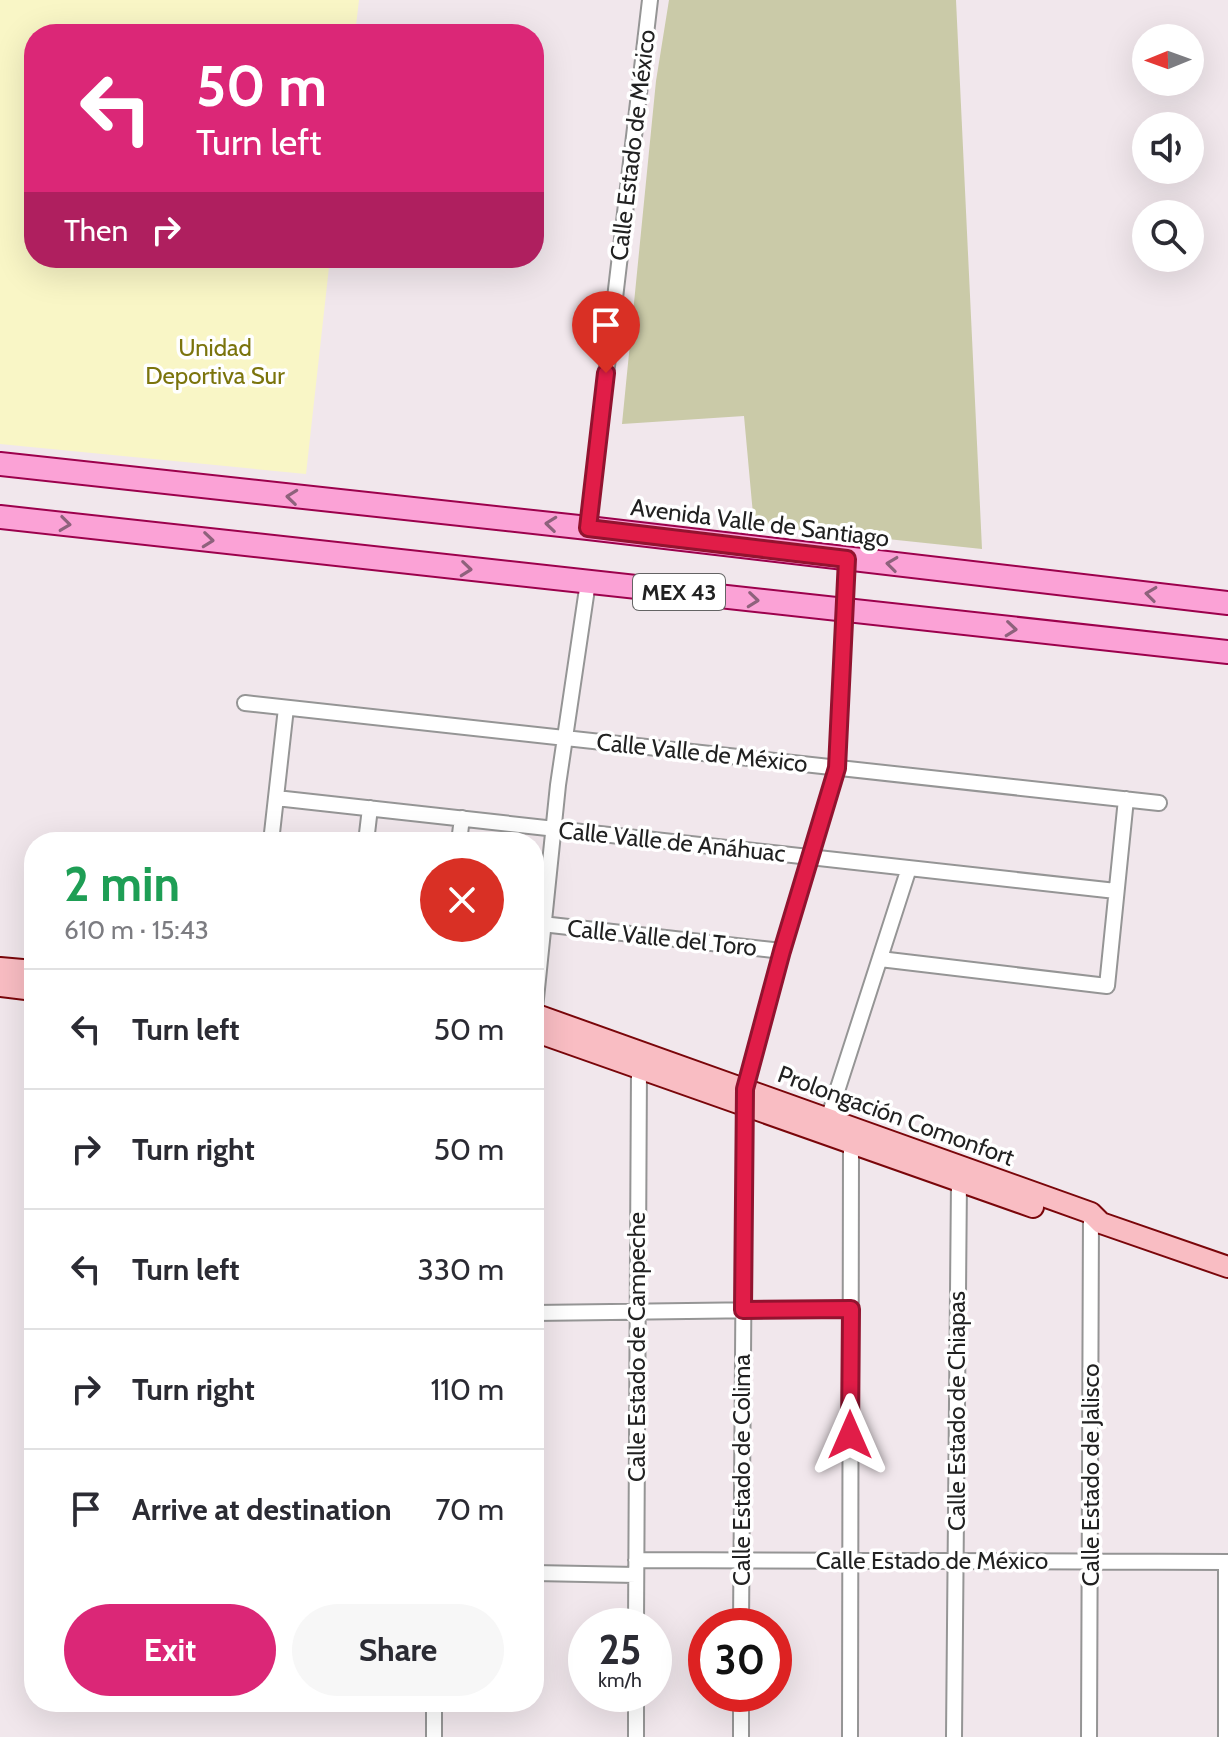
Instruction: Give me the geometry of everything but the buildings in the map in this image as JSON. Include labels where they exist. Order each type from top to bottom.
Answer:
[{"type":"main road","name":"Avenida Valle de Santiago","points":[[0,464],[588,528],[1228,603]]},
{"type":"main road","name":"MEX 43","points":[[0,517],[1228,652]]},
{"type":"street","name":"Calle Estado de México","points":[[588,528],[650,0]]},
{"type":"street","name":"Calle Estado de Colima","points":[[741,1608],[745,1097],[782,951],[837,768],[847,559]]},
{"type":"street","points":[[544,907],[564,738],[588,582]]},
{"type":"street","name":"Calle Valle de México","points":[[245,703],[1159,803]]},
{"type":"street","points":[[272,832],[286,708]]},
{"type":"street","name":"Calle Valle de Anáhuac","points":[[276,798],[1116,891]]},
{"type":"street","points":[[880,959],[1107,986],[1126,799]]},
{"type":"street","points":[[367,832],[370,808]]},
{"type":"street","points":[[460,832],[462,818]]},
{"type":"street","points":[[828,1119],[909,868]]},
{"type":"street","name":"Calle Valle del Toro","points":[[544,924],[782,951]]},
{"type":"street","points":[[0,968],[24,970]]},
{"type":"street","points":[[0,986],[24,989]]},
{"type":"street","name":"Prolongación Comonfort","points":[[544,1020],[745,1097],[851,1143],[959,1181],[1094,1221]]},
{"type":"street","name":"Prolongación Comonfort","points":[[544,1035],[639,1068],[828,1119],[1094,1221],[1228,1267]]},
{"type":"street","name":"Calle Estado de Campeche","points":[[636,1608],[639,1068]]},
{"type":"street","points":[[850,1737],[851,1143]]},
{"type":"street","name":"Calle Estado de Chiapas","points":[[954,1737],[959,1181]]},
{"type":"street","name":"Calle Estado de Jalisco","points":[[1089,1737],[1094,1221]]},
{"type":"street","points":[[544,1313],[851,1309]]},
{"type":"street","name":"Calle Estado de México","points":[[544,1572],[742,1560],[1227,1562]]},
{"type":"street","points":[[1226,1737],[1227,1562]]},
{"type":"street","points":[[434,1712],[434,1737]]},
{"type":"street","points":[[636,1712],[636,1737]]},
{"type":"street","points":[[741,1712],[741,1737]]},
{"type":"green space","name":"Unidad Deportiva Sur","points":[[0,0],[359,0],[356,24],[24,24],[24,268],[329,268],[306,474],[0,444]]},
{"type":"green space","points":[[669,0],[956,0],[982,549],[754,525],[744,416],[622,424],[656,81]]},
{"type":"route","points":[[606,373],[588,528],[847,559],[837,768],[782,951],[745,1089],[743,1310],[851,1309],[850,1435]]}]
